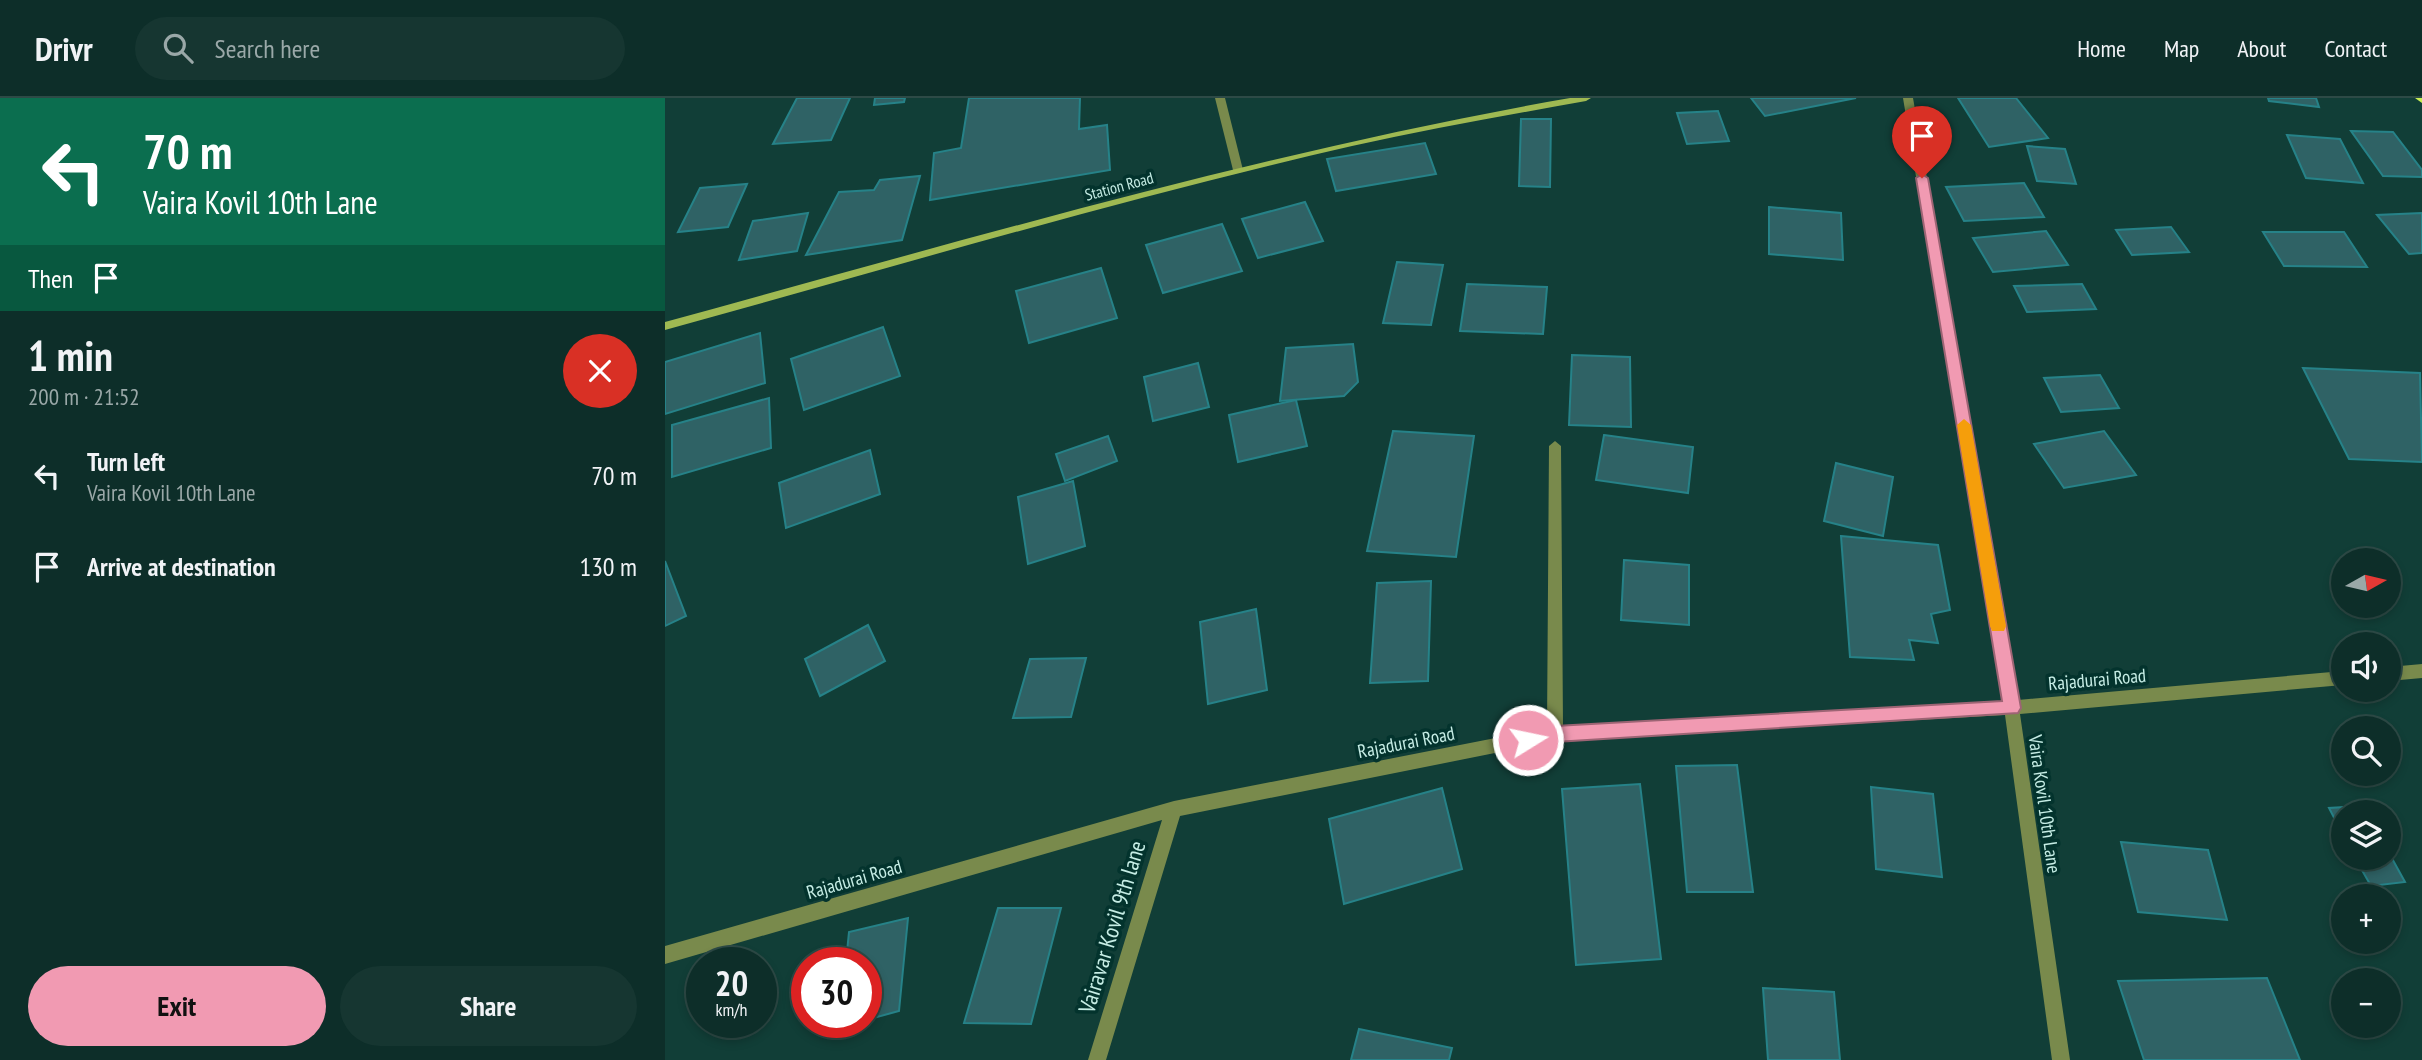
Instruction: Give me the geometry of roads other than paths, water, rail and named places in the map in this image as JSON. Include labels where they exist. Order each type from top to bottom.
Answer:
[{"type":"main road","name":"Station Road","points":[[665,326],[1238,170],[1519,109],[1586,98]]},
{"type":"street","points":[[1220,98],[1238,170]]},
{"type":"street","name":"Vaira Kovil 10th Lane","points":[[1908,98],[2012,708],[2061,1060]]},
{"type":"street","points":[[1555,446],[1555,734]]},
{"type":"street","points":[[2401,673],[2422,671]]},
{"type":"street","name":"Rajadurai Road","points":[[665,955],[1174,809],[1555,734],[2012,708],[2331,679]]},
{"type":"street","name":"Vairavar Kovil 9th lane","points":[[1097,1060],[1174,809]]}]
